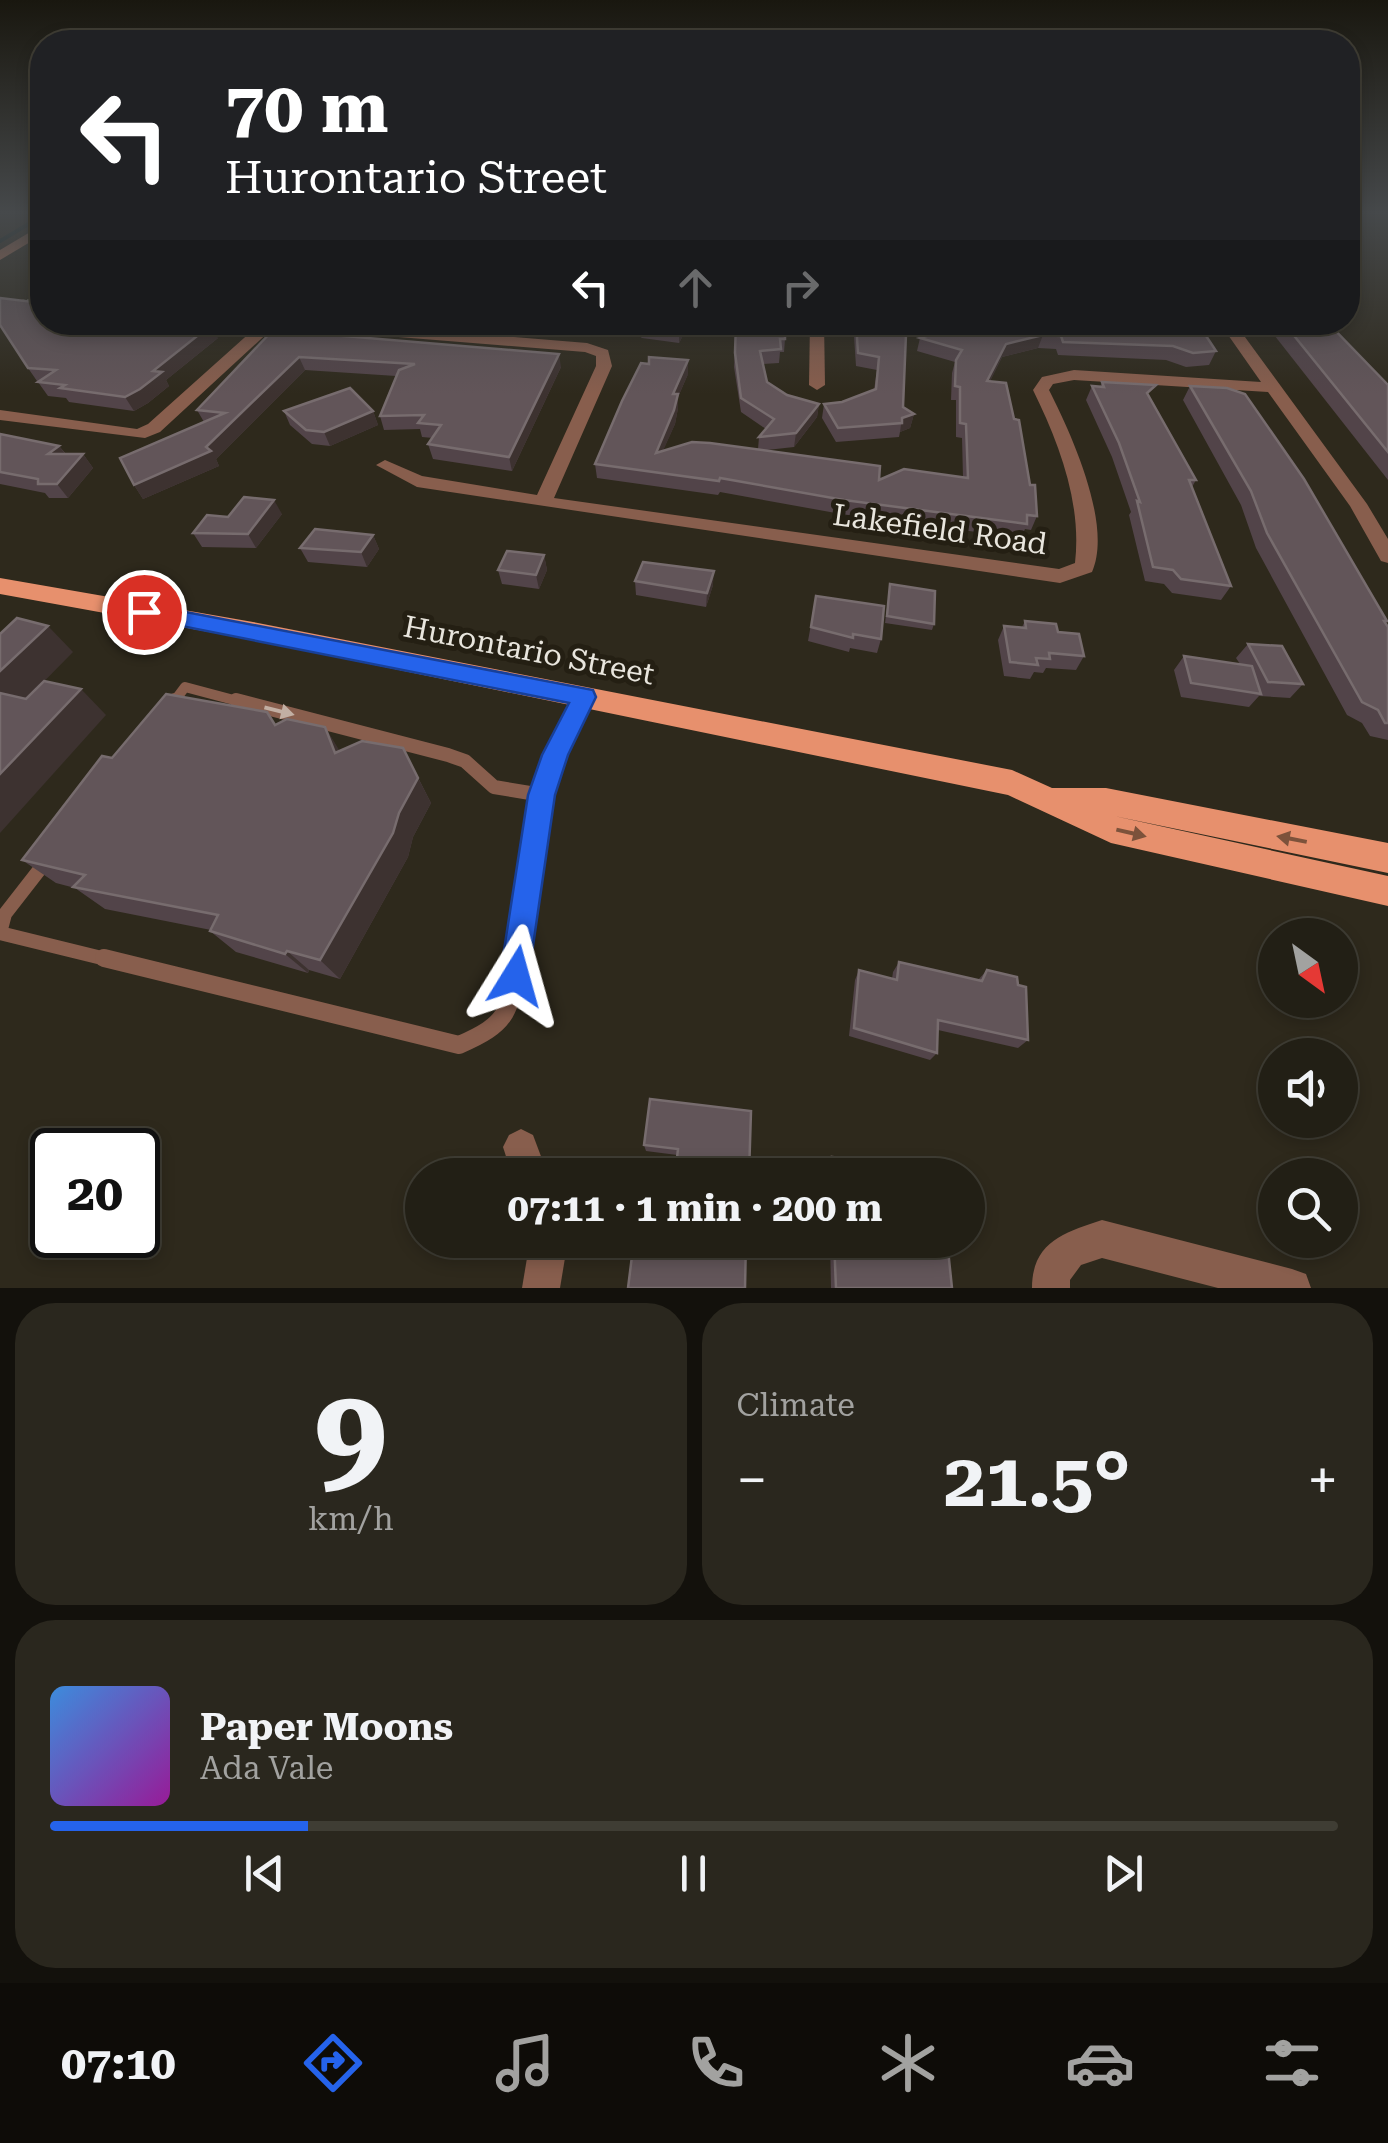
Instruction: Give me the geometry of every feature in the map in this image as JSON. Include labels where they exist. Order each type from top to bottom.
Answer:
[{"type":"main road","name":"Hurontario Street","points":[[0,586],[1012,783],[1111,828],[1388,891]]},
{"type":"main road","name":"Hurontario Street","points":[[1040,798],[1106,802],[1388,858]]},
{"type":"street","points":[[0,415],[140,434],[154,428],[257,335]]},
{"type":"street","points":[[385,465],[417,481],[543,502],[604,366],[604,353],[484,335]]},
{"type":"street","points":[[817,335],[817,385]]},
{"type":"street","points":[[1235,335],[1358,504],[1388,556]]},
{"type":"street","name":"Lakefield Road","points":[[543,502],[1037,574],[1074,574],[1085,567],[1088,554],[1084,525],[1075,479],[1041,390],[1043,384],[1053,377],[1074,376],[1272,387]]},
{"type":"street","points":[[1051,1288],[1051,1274],[1070,1250],[1102,1239],[1292,1288]]},
{"type":"street","points":[[541,1288],[546,1258]]},
{"type":"lane","points":[[161,717],[185,687],[448,755],[465,761],[494,788],[542,795]]},
{"type":"lane","points":[[53,853],[5,914],[0,932],[459,1045],[490,1032],[510,1012],[542,795],[555,755],[584,697]]},
{"type":"path","points":[[14,302],[30,300]]},
{"type":"building","points":[[0,298],[30,302],[30,335],[198,335],[153,371],[162,372],[125,397],[38,382],[56,370],[28,368],[0,325]]},
{"type":"building","points":[[268,335],[333,335],[559,354],[509,457],[428,444],[441,425],[418,423],[424,415],[380,416],[399,370],[415,364],[299,357],[206,447],[211,451],[134,485],[120,458],[225,413],[197,410]]},
{"type":"building","points":[[736,335],[785,335],[785,339],[780,339],[781,349],[760,351],[767,382],[787,395],[819,404],[796,433],[759,437],[774,419],[741,398]]},
{"type":"building","points":[[857,335],[906,335],[903,407],[914,414],[902,418],[902,423],[838,428],[824,404],[842,402],[876,389],[879,357],[858,353]]},
{"type":"building","points":[[1043,335],[1006,344],[987,381],[1006,383],[1014,419],[1019,420],[1030,485],[1035,485],[1037,516],[1027,515],[1027,524],[844,500],[720,478],[719,481],[595,464],[641,363],[649,364],[649,357],[688,360],[673,394],[678,394],[674,410],[656,453],[692,442],[710,443],[880,466],[879,480],[904,469],[968,478],[966,424],[960,423],[960,387],[955,386],[956,360],[962,350],[920,338]]},
{"type":"building","points":[[1043,335],[1206,335],[1216,351],[1193,353],[1173,346],[1063,342],[1061,336]]},
{"type":"building","points":[[1294,335],[1340,335],[1388,385],[1388,452]]},
{"type":"building","points":[[1102,382],[1156,385],[1147,393],[1196,480],[1189,480],[1231,586],[1181,579],[1173,570],[1153,567],[1137,501],[1140,502],[1119,443],[1092,386],[1104,387]]},
{"type":"building","points":[[1190,386],[1227,388],[1245,394],[1304,479],[1387,621],[1388,723],[1378,710],[1362,702],[1267,533],[1251,491]]},
{"type":"building","points":[[350,388],[373,411],[324,432],[306,430],[284,411]]},
{"type":"building","points":[[0,434],[59,446],[48,454],[83,454],[57,484],[38,484],[38,479],[0,472]]},
{"type":"building","points":[[244,497],[274,500],[248,534],[193,533],[207,515],[228,517]]},
{"type":"building","points":[[315,529],[373,535],[361,552],[300,548]]},
{"type":"building","points":[[507,551],[544,555],[536,575],[498,570]]},
{"type":"building","points":[[643,562],[714,571],[707,593],[635,581]]},
{"type":"building","points":[[890,584],[935,591],[934,624],[887,616]]},
{"type":"building","points":[[816,596],[884,606],[881,639],[853,634],[853,638],[811,627]]},
{"type":"building","points":[[17,618],[48,626],[0,671],[0,634]]},
{"type":"building","points":[[1025,621],[1056,624],[1058,632],[1079,634],[1084,656],[1049,653],[1050,659],[1036,658],[1038,665],[1010,662],[1004,626],[1026,628]]},
{"type":"building","points":[[1248,644],[1282,646],[1303,684],[1268,682]]},
{"type":"building","points":[[1184,656],[1252,666],[1261,694],[1191,683]]},
{"type":"building","points":[[44,681],[81,689],[0,774],[0,693],[26,699]]},
{"type":"building","points":[[166,694],[267,712],[275,725],[287,719],[325,727],[335,753],[362,741],[403,748],[418,778],[393,833],[320,960],[287,951],[285,954],[210,931],[218,915],[73,887],[85,875],[22,860],[102,756],[112,758]]},
{"type":"building","points":[[899,962],[982,981],[987,970],[1017,977],[1018,985],[1026,987],[1028,1040],[938,1020],[937,1053],[854,1028],[859,970],[897,980]]},
{"type":"building","points":[[650,1099],[751,1111],[750,1158],[677,1158],[678,1149],[644,1145]]},
{"type":"building","points":[[632,1258],[746,1258],[745,1288],[628,1288]]},
{"type":"building","points":[[835,1258],[949,1258],[952,1288],[836,1288]]},
{"type":"route","points":[[144,612],[584,697],[555,755],[542,795],[516,976]]}]
